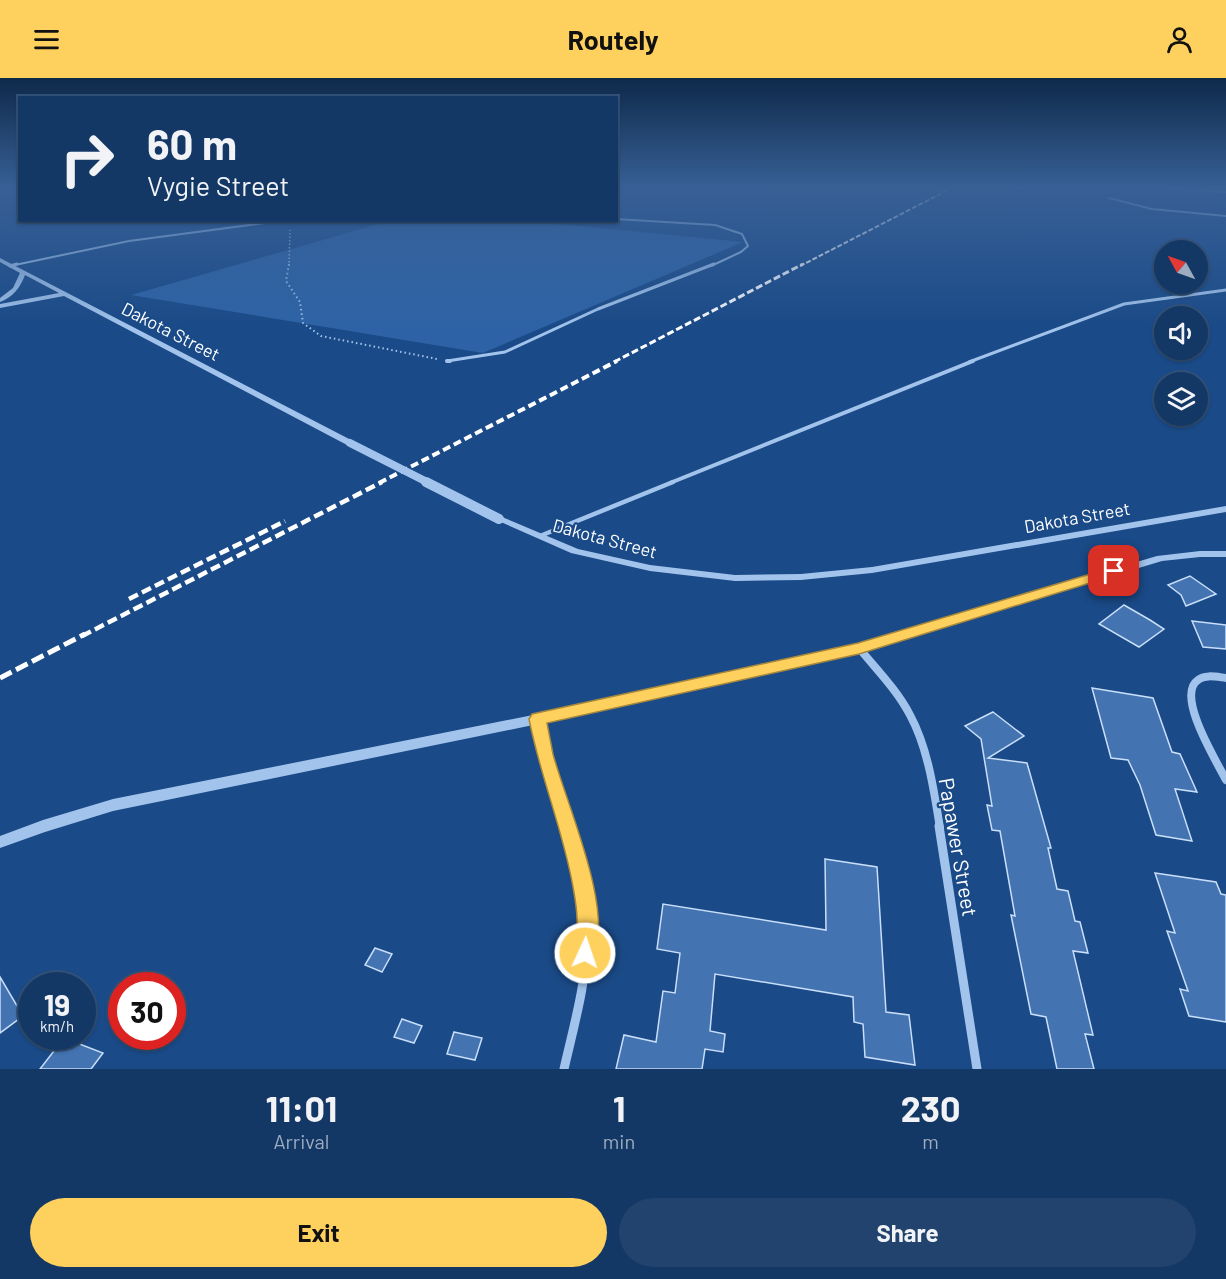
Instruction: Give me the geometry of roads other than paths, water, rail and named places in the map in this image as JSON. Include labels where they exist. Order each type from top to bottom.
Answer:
[{"type":"street","name":"Dakota Street","points":[[0,260],[499,519],[575,551],[650,568],[735,578],[801,577],[872,570],[1226,509]]},
{"type":"street","points":[[0,300],[13,292],[20,284],[23,272]]},
{"type":"street","points":[[0,306],[64,294]]},
{"type":"street","points":[[0,842],[44,826],[113,806],[538,719],[859,648],[1161,558],[1226,554]]},
{"type":"street","name":"Papawer Street","points":[[859,648],[900,700],[914,724],[924,755],[935,798],[977,1069]]},
{"type":"street","points":[[1226,678],[1206,677],[1196,681],[1191,690],[1190,702],[1199,726],[1226,780]]},
{"type":"street","points":[[538,719],[545,755],[570,830],[583,887],[587,920],[585,969],[564,1069]]},
{"type":"lane","points":[[10,266],[129,241],[173,235]]},
{"type":"lane","points":[[447,361],[504,351],[598,309],[702,270],[741,252],[748,246],[747,239],[743,235]]},
{"type":"lane","points":[[538,537],[937,374],[1124,304],[1226,290]]},
{"type":"railway","points":[[800,266],[860,235]]},
{"type":"railway","points":[[614,362],[803,264]]},
{"type":"railway","points":[[379,483],[617,361]]},
{"type":"railway","points":[[82,636],[382,482]]},
{"type":"railway","points":[[129,599],[285,521]]},
{"type":"railway","points":[[0,678],[85,634]]}]
